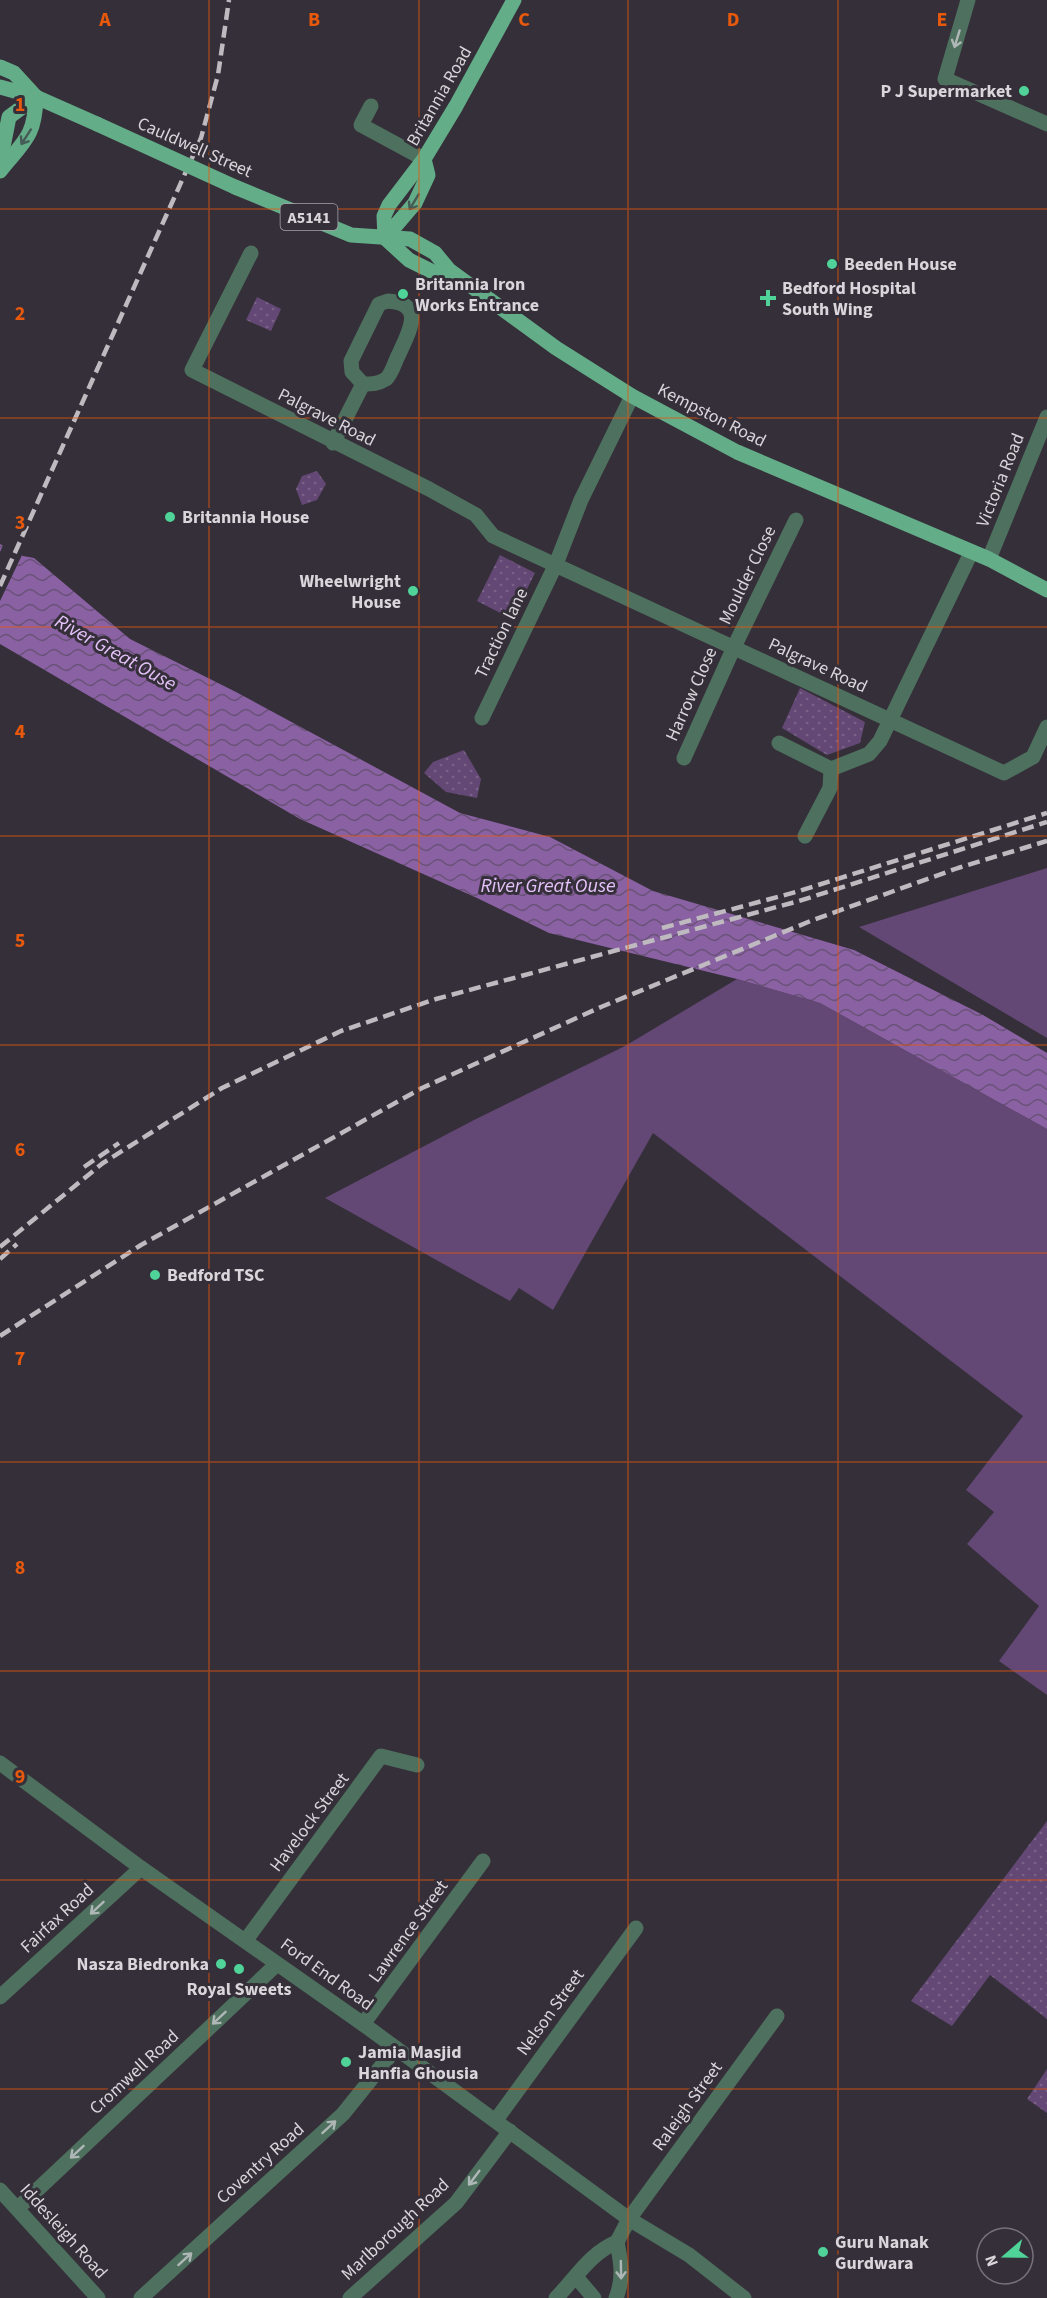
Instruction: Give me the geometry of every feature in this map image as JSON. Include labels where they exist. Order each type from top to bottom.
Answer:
[{"type":"main road","name":"Britannia Road","points":[[385,238],[416,203],[428,175],[424,159],[514,0]]},
{"type":"main road","name":"Cauldwell Street","points":[[0,67],[14,73],[36,97],[236,187],[351,235],[410,239],[435,253],[449,270]]},
{"type":"main road","points":[[0,87],[36,97]]},
{"type":"main road","points":[[0,162],[9,117],[36,97]]},
{"type":"main road","points":[[0,171],[28,138],[35,121],[36,97]]},
{"type":"main road","points":[[385,238],[384,216],[389,205],[424,159]]},
{"type":"main road","name":"Kempston Road","points":[[449,270],[556,348],[632,396],[737,452],[989,559],[1047,590]]},
{"type":"street","points":[[968,0],[945,79],[1046,120]]},
{"type":"street","points":[[371,106],[361,125],[424,159]]},
{"type":"street","name":"Palgrave Road","points":[[251,253],[192,370],[438,494],[476,515],[493,536],[1004,773],[1033,757],[1047,727]]},
{"type":"street","points":[[388,301],[401,302],[410,311],[412,323],[388,377],[376,384],[363,384],[352,372],[351,361],[379,304],[388,301]]},
{"type":"street","points":[[333,443],[363,384]]},
{"type":"street","points":[[556,564],[581,500],[632,396]]},
{"type":"street","name":"Victoria Road","points":[[989,559],[1047,417]]},
{"type":"street","name":"Moulder Close","points":[[734,647],[796,520]]},
{"type":"street","points":[[779,743],[831,769],[869,754],[891,722],[968,559]]},
{"type":"street","name":"Traction lane","points":[[482,718],[556,564]]},
{"type":"street","name":"Harrow Close","points":[[684,758],[734,647]]},
{"type":"street","points":[[805,836],[830,788],[831,769]]},
{"type":"street","name":"Havelock Street","points":[[246,1940],[381,1756],[417,1765]]},
{"type":"street","name":"Ford End Road","points":[[2,1768],[363,2024],[629,2219],[689,2255],[744,2298]]},
{"type":"street","name":"Lawrence Street","points":[[363,2024],[483,1861]]},
{"type":"street","name":"Fairfax Road","points":[[0,1997],[141,1868]]},
{"type":"street","name":"Nelson Street","points":[[496,2120],[636,1928]]},
{"type":"street","name":"Cromwell Road","points":[[18,2208],[277,1964]]},
{"type":"street","name":"Raleigh Street","points":[[629,2219],[777,2016]]},
{"type":"street","name":"Coventry Road","points":[[141,2298],[342,2114],[396,2048]]},
{"type":"street","name":"Marlborough Road","points":[[350,2298],[456,2203],[510,2131]]},
{"type":"street","name":"Iddesleigh Road","points":[[0,2190],[99,2298]]},
{"type":"street","points":[[556,2298],[577,2278],[588,2260],[604,2247],[617,2241],[629,2219]]},
{"type":"street","points":[[616,2298],[621,2283],[622,2266],[617,2241]]},
{"type":"street","points":[[577,2278],[594,2298]]},
{"type":"shaded area","points":[[257,297],[281,309],[271,331],[246,320]]},
{"type":"shaded area","points":[[317,471],[326,484],[317,500],[302,505],[296,489],[302,476]]},
{"type":"shaded area","points":[[500,555],[535,573],[512,619],[477,601]]},
{"type":"shaded area","points":[[800,688],[865,722],[860,743],[827,755],[782,728]]},
{"type":"shaded area","points":[[464,750],[481,779],[477,798],[446,792],[424,773],[433,762]]},
{"type":"shaded area","points":[[1047,868],[1047,1038],[859,927]]},
{"type":"shaded area","points":[[737,979],[820,1003],[1047,1129],[1047,1695],[999,1661],[1039,1606],[967,1544],[994,1512],[966,1490],[1023,1416],[653,1133],[553,1310],[519,1288],[510,1301],[325,1198],[474,1120],[625,1046]]},
{"type":"shaded area","points":[[1047,1821],[1047,2019],[990,1975],[952,2026],[911,2001]]},
{"type":"shaded area","points":[[1047,2069],[1047,2113],[1027,2099]]},
{"type":"water","name":"River Great Ouse","points":[[0,544],[23,556],[34,558],[130,639],[236,692],[460,813],[550,837],[653,891],[854,950],[983,1015],[1047,1053],[1047,1129],[820,1003],[737,979],[549,933],[477,898],[300,819],[0,644]]},
{"type":"pier","points":[[4,543],[23,553],[0,601],[0,552]]},
{"type":"railway","points":[[0,586],[201,138],[218,75],[229,0]]},
{"type":"railway","points":[[662,928],[796,892],[1047,813]]},
{"type":"railway","points":[[0,1247],[103,1163],[222,1088],[341,1031],[436,999],[799,901],[1047,822]]},
{"type":"railway","points":[[0,1336],[141,1245],[422,1088],[601,1007],[813,920],[958,868],[1047,841]]},
{"type":"railway","points":[[84,1167],[119,1143]]},
{"type":"railway","points":[[0,1259],[17,1244]]},
{"type":"place","name":"P J Supermarket","points":[[1024,91]]},
{"type":"place","name":"Beeden House","points":[[832,264]]},
{"type":"place","name":"Britannia Iron Works Entrance","points":[[403,294]]},
{"type":"place","name":"Bedford Hospital South Wing","points":[[768,298]]},
{"type":"place","name":"Britannia House","points":[[170,517]]},
{"type":"place","name":"Wheelwright House","points":[[413,591]]},
{"type":"place","name":"Bedford TSC","points":[[155,1275]]},
{"type":"place","name":"Nasza Biedronka","points":[[221,1964]]},
{"type":"place","name":"Royal Sweets","points":[[239,1969]]},
{"type":"place","name":"Jamia Masjid Hanfia Ghousia","points":[[346,2062]]},
{"type":"place","name":"Guru Nanak Gurdwara","points":[[823,2252]]}]
